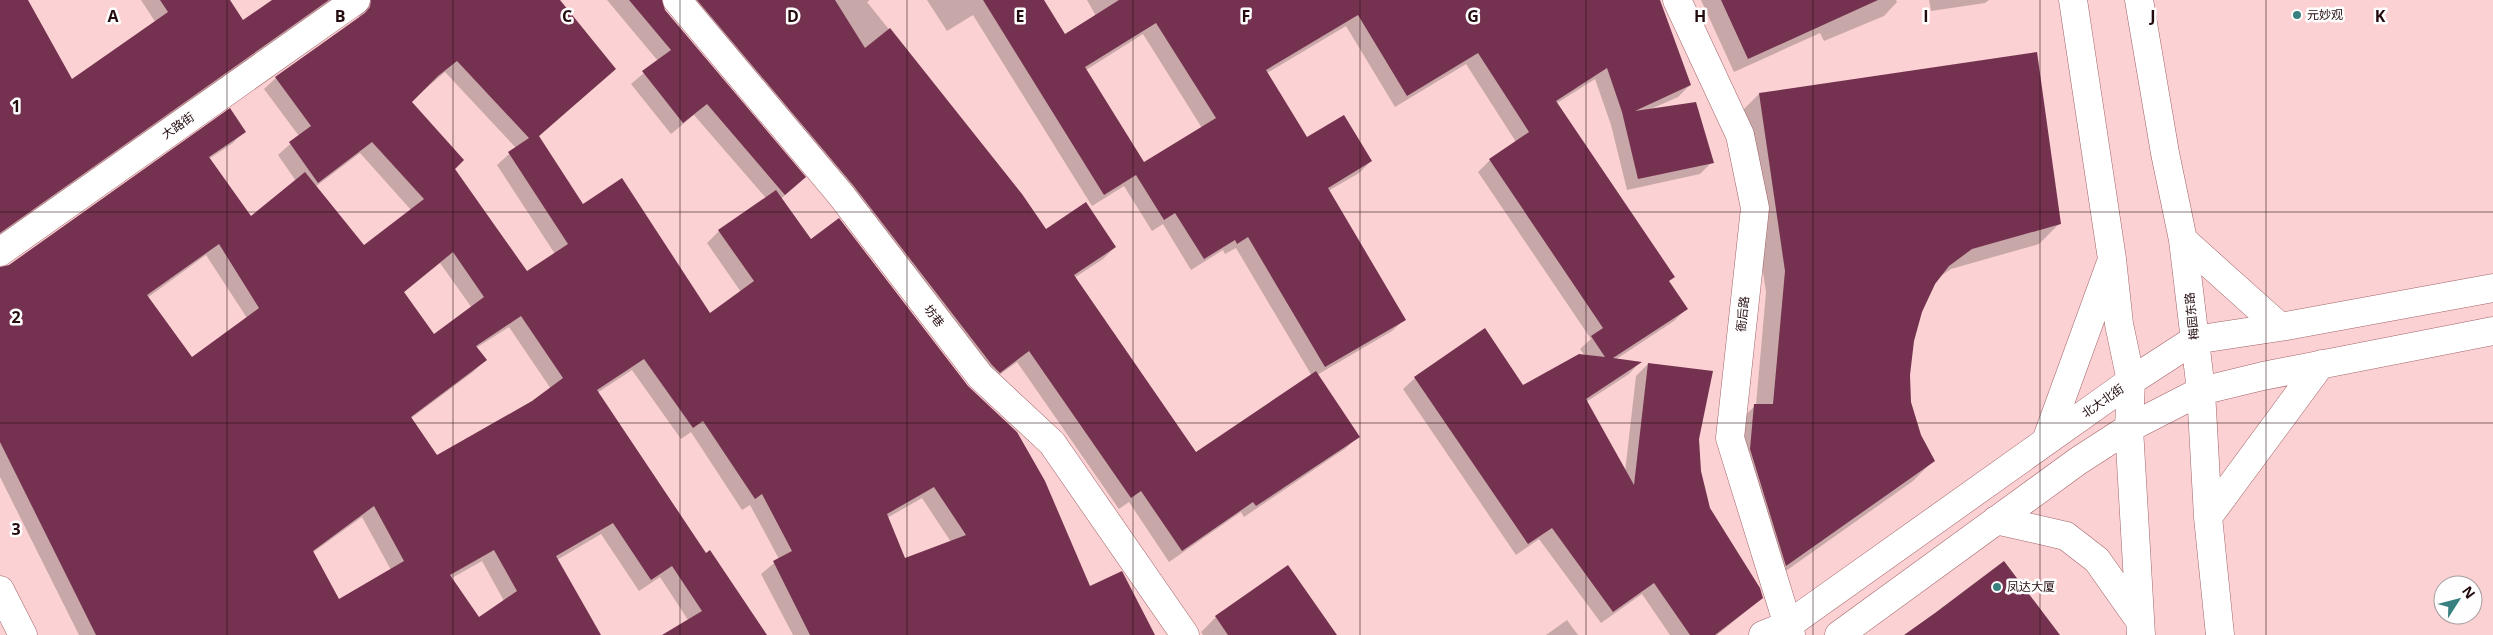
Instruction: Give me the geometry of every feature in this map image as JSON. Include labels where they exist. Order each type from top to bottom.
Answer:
[{"type":"main road","name":"大路街","points":[[0,252],[356,0]]},
{"type":"main road","name":"坊巷","points":[[677,0],[841,196],[980,376],[1052,443],[1185,635]]},
{"type":"main road","name":"衙后路","points":[[1677,0],[1740,135],[1755,208],[1730,438],[1789,630]]},
{"type":"main road","points":[[2073,0],[2112,259],[2119,324],[2131,381],[2129,428],[2140,628]]},
{"type":"main road","name":"梅园东路","points":[[2139,0],[2165,153],[2183,240],[2201,391],[2208,517],[2220,635]]},
{"type":"main road","points":[[2183,240],[2280,328]]},
{"type":"main road","points":[[2046,441],[2112,259]]},
{"type":"main road","name":"北大北街","points":[[1763,635],[1789,630],[2046,441],[2131,381],[2194,340],[2280,328],[2493,288]]},
{"type":"main road","points":[[1839,635],[2078,461],[2129,428],[2201,391],[2322,364],[2493,331]]},
{"type":"main road","points":[[2208,517],[2322,364]]},
{"type":"main road","points":[[1996,520],[2066,536],[2097,560],[2140,628]]},
{"type":"main road","points":[[0,590],[23,635]]},
{"type":"building","points":[[0,0],[28,0],[72,79],[168,12],[160,0],[230,0],[243,20],[272,0],[329,0],[0,233]]},
{"type":"building","points":[[371,0],[560,0],[616,69],[539,136],[583,204],[622,178],[710,313],[754,281],[718,230],[776,190],[811,239],[839,218],[968,386],[1017,432],[1045,481],[1090,586],[1122,571],[1155,635],[810,635],[773,561],[792,551],[762,494],[755,499],[703,421],[693,428],[644,359],[597,390],[706,553],[710,550],[767,635],[662,635],[702,611],[672,566],[651,580],[613,523],[556,556],[601,635],[96,635],[0,442],[0,267],[9,265],[230,108],[246,132],[209,157],[251,216],[305,172],[364,245],[424,199],[372,142],[318,183],[289,142],[311,126],[275,77],[365,13],[370,7]],"holes":[[[457,61],[529,138],[508,152],[568,244],[527,271],[455,169],[464,160],[412,102],[438,76]],[[219,244],[259,308],[192,357],[147,295]],[[453,252],[484,297],[434,334],[404,292]],[[521,316],[563,378],[532,401],[437,455],[411,417],[487,360],[476,346]],[[934,487],[966,535],[905,558],[887,514]],[[374,506],[404,561],[339,599],[313,551]],[[494,550],[517,591],[479,617],[450,575]]]},
{"type":"building","points":[[629,0],[662,0],[665,10],[806,177],[785,195],[707,104],[683,123],[642,71],[671,50]]},
{"type":"building","points":[[697,0],[835,0],[865,48],[890,28],[1022,194],[1046,229],[1086,202],[1116,247],[1074,275],[1196,452],[1316,371],[1360,437],[1256,506],[1253,502],[1182,551],[1141,491],[1131,498],[1029,351],[1000,373],[992,365],[853,185]]},
{"type":"building","points":[[983,0],[1044,0],[1065,34],[1119,0],[1660,0],[1691,85],[1635,111],[1696,102],[1714,163],[1638,179],[1622,112],[1607,68],[1556,101],[1675,277],[1669,281],[1688,309],[1613,358],[1642,362],[1586,399],[1634,485],[1648,363],[1713,371],[1699,439],[1701,471],[1710,508],[1760,588],[1763,598],[1715,635],[1690,635],[1654,583],[1613,612],[1552,528],[1528,544],[1414,377],[1485,328],[1523,385],[1579,354],[1605,357],[1591,336],[1603,328],[1489,159],[1529,132],[1478,53],[1407,96],[1358,15],[1266,70],[1307,137],[1344,115],[1372,161],[1328,188],[1406,320],[1325,367],[1248,237],[1237,244],[1235,240],[1204,259],[1175,213],[1164,220],[1136,175],[1104,195]],"holes":[[[1156,23],[1216,118],[1144,162],[1085,67]]]},
{"type":"building","points":[[1721,0],[1878,0],[1748,59]]},
{"type":"building","points":[[2037,52],[2061,224],[1972,249],[1949,266],[1935,284],[1922,312],[1914,341],[1910,375],[1911,402],[1921,435],[1935,461],[1786,566],[1750,449],[1754,404],[1773,404],[1785,271],[1759,93]]},
{"type":"building","name":"凤达大厦","points":[[2004,561],[2060,635],[1904,635],[1935,613]]},
{"type":"building","points":[[1288,565],[1337,635],[1228,635],[1215,616]]},
{"type":"place","name":"元妙观","points":[[2297,15]]},
{"type":"place","name":"凤达大厦","points":[[1997,587]]}]
